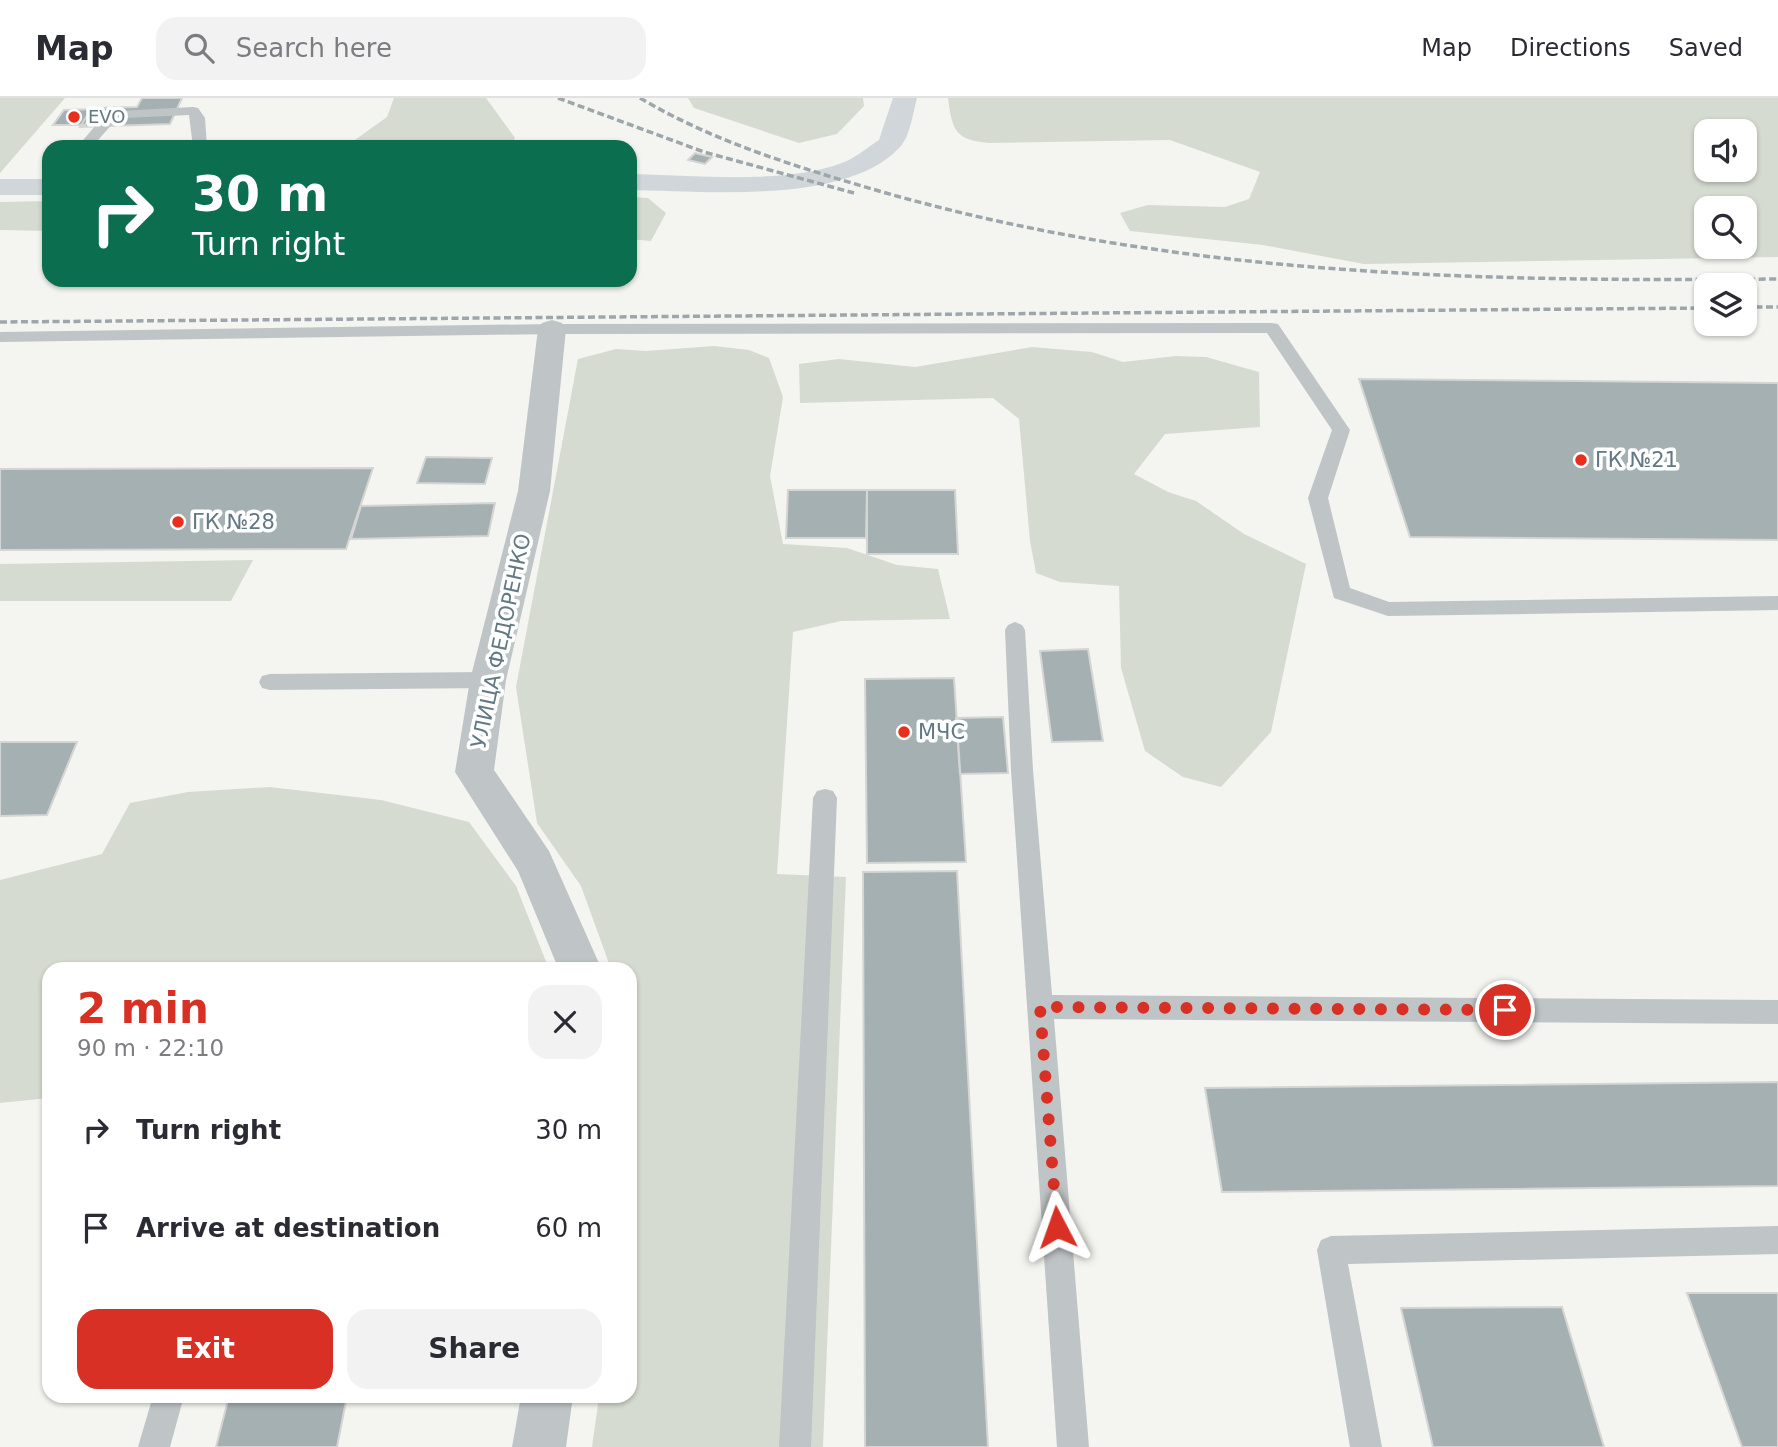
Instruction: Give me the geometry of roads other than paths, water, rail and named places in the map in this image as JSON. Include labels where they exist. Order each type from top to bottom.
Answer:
[{"type":"main road","points":[[637,182],[768,181],[826,175],[850,169],[890,144],[905,98]]},
{"type":"main road","points":[[0,187],[42,187]]},
{"type":"street","name":"УЛИЦА ФЕДОРЕНКО","points":[[552,329],[534,491],[488,680],[474,772],[534,863],[577,962]]},
{"type":"street","points":[[539,1447],[546,1403]]},
{"type":"lane","points":[[90,140],[108,120],[122,114],[192,111],[198,118],[200,140]]},
{"type":"lane","points":[[0,337],[552,329],[1272,328],[1341,429],[1318,498],[1341,593],[1388,608],[1778,603]]},
{"type":"lane","points":[[1015,630],[1073,1447]]},
{"type":"lane","points":[[270,682],[488,680]]},
{"type":"lane","points":[[795,1447],[825,798]]},
{"type":"lane","points":[[1040,1007],[1778,1012]]},
{"type":"lane","points":[[1366,1447],[1331,1250],[1778,1240]]},
{"type":"lane","points":[[154,1447],[167,1403]]},
{"type":"railway","points":[[558,98],[704,152],[854,193]]},
{"type":"railway","points":[[640,98],[697,128],[817,173],[990,219],[1101,241],[1213,257],[1437,275],[1664,280],[1778,279]]},
{"type":"railway","points":[[1757,307],[1778,307]]},
{"type":"railway","points":[[0,322],[1694,308]]},
{"type":"place","name":"EVO","points":[[74,117]]},
{"type":"place","name":"ГК №21","points":[[1581,460]]},
{"type":"place","name":"ГК №28","points":[[178,522]]},
{"type":"place","name":"МЧС","points":[[904,732]]}]
